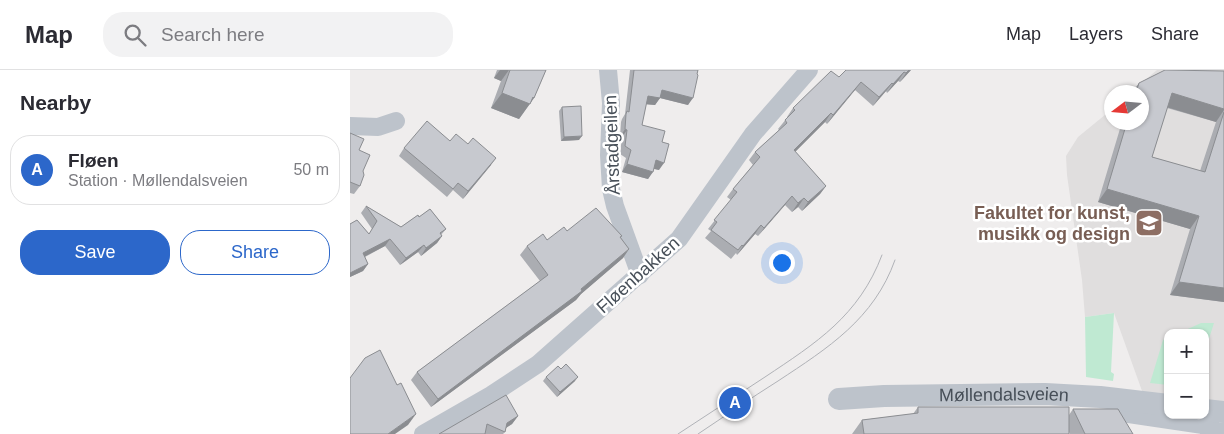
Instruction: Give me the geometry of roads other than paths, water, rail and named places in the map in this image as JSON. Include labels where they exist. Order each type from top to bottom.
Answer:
[{"type":"street","name":"Årstadgeilen","points":[[608,70],[611,104],[609,156],[611,189],[615,206],[640,275]]},
{"type":"street","name":"Fløenbakken","points":[[422,434],[491,395],[538,364],[679,239],[753,134],[809,70]]},
{"type":"street","points":[[350,126],[378,127],[396,121]]},
{"type":"street","name":"Møllendalsveien","points":[[839,399],[884,396],[1046,394],[1100,397],[1164,405]]},
{"type":"street","points":[[1122,428],[1115,414],[1214,421]]},
{"type":"tram line","points":[[678,434],[802,352],[834,326],[861,295],[882,255]]},
{"type":"tram line","points":[[698,434],[814,356],[847,330],[862,316],[875,299],[886,281],[895,260]]},
{"type":"place","name":"Fakultet for kunst, musikk og design","points":[[1149,223]]},
{"type":"place","name":"Fløen","points":[[735,403]]}]
